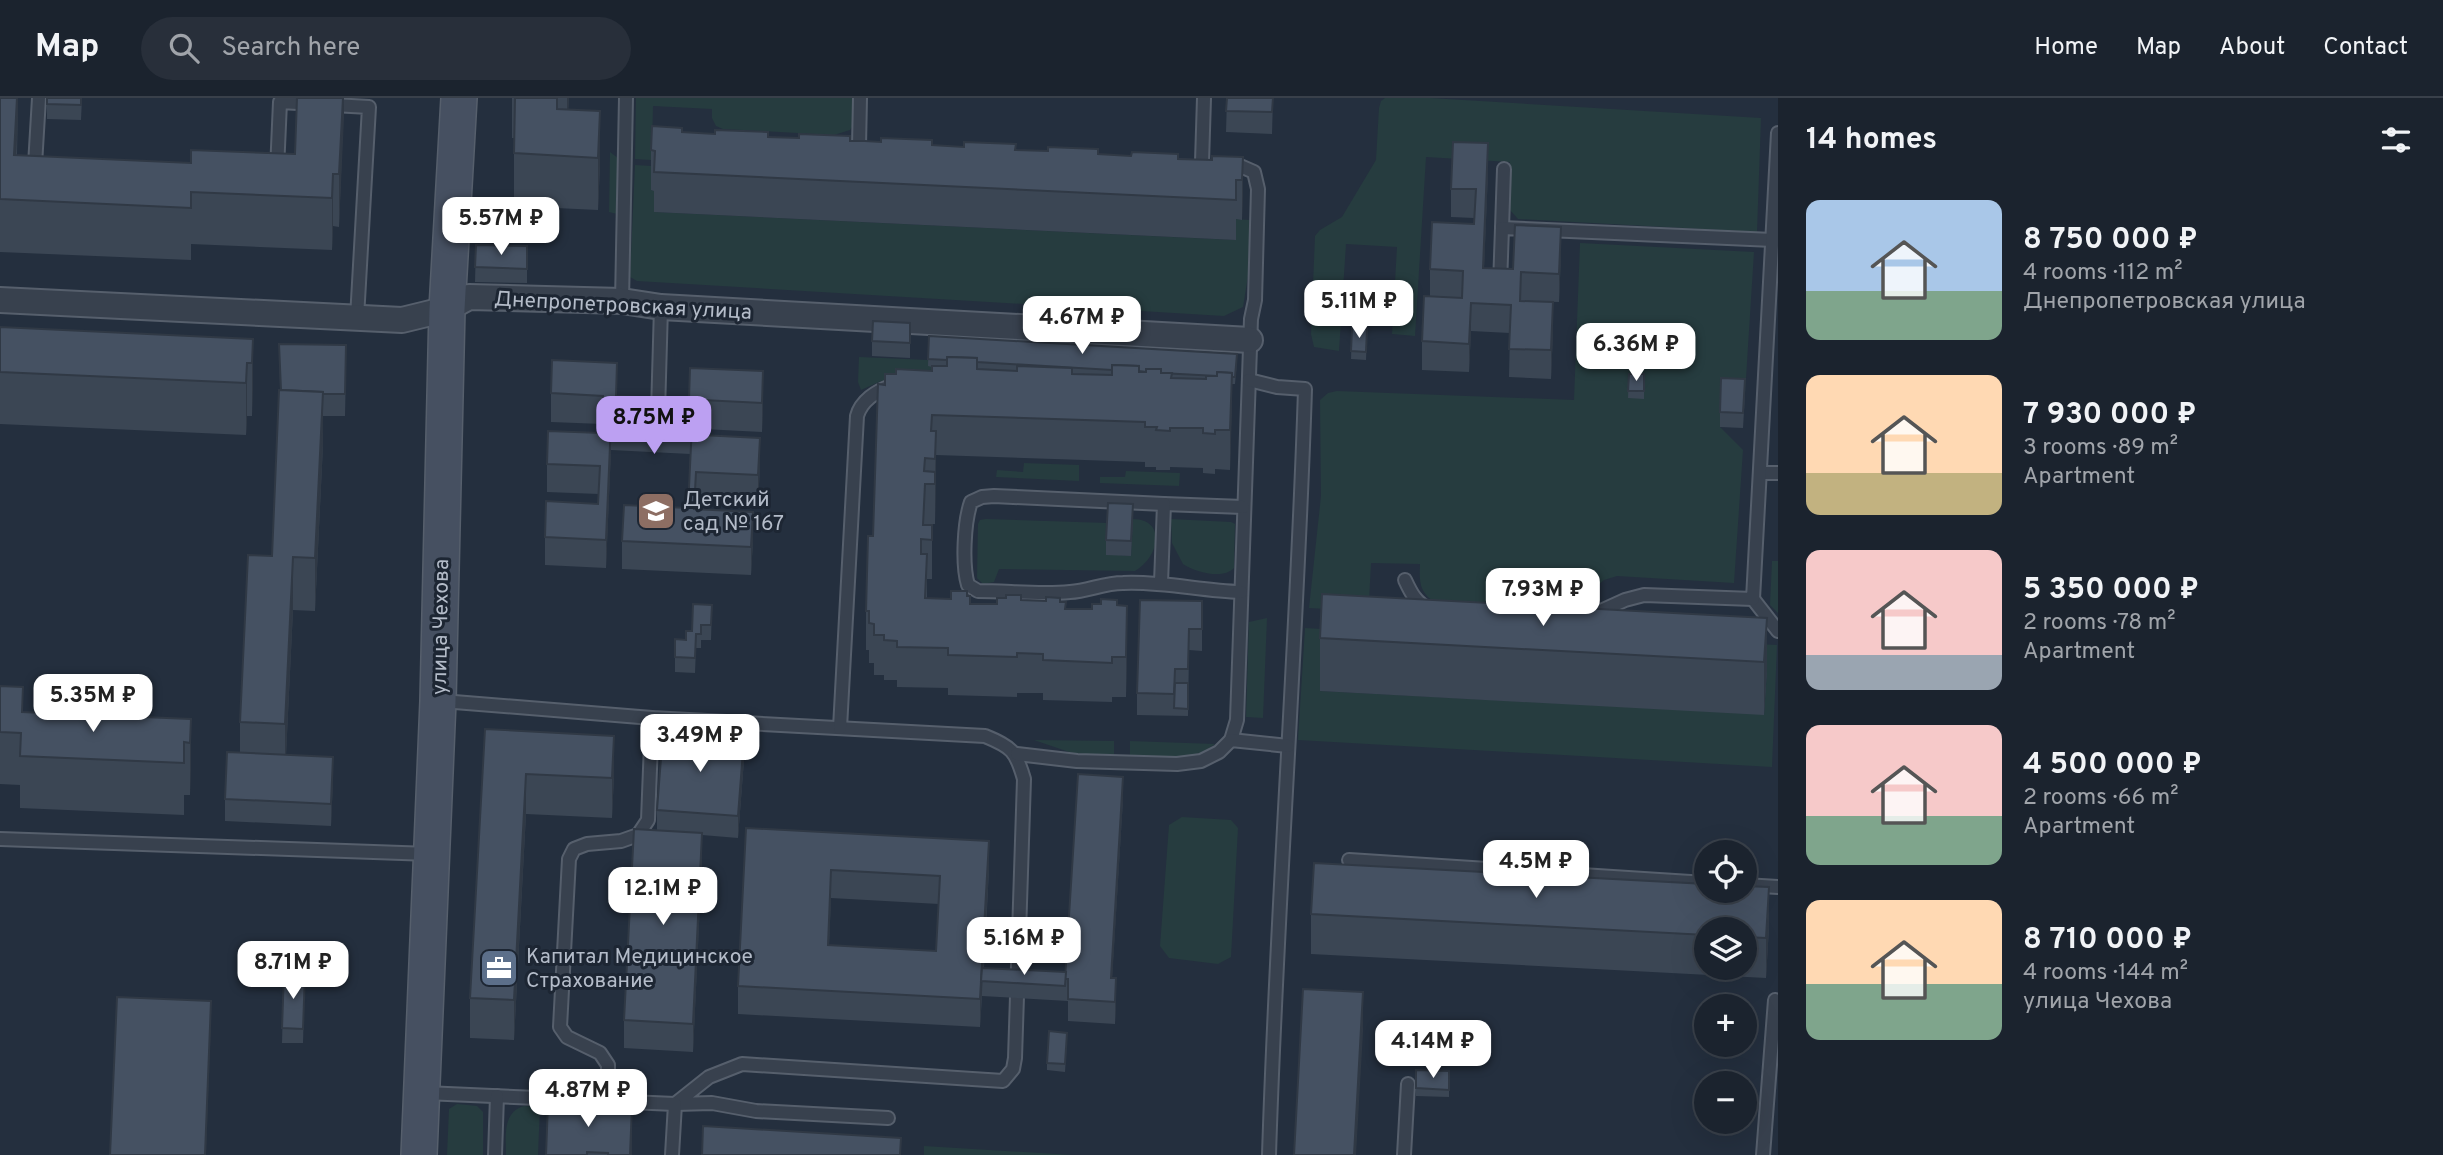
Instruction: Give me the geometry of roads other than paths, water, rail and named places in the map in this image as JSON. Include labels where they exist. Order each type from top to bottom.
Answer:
[{"type":"street","name":"улица Чехова","points":[[419,1155],[438,701],[447,309],[459,98]]},
{"type":"street","name":"Днепропетровская улица","points":[[0,300],[402,320],[447,309],[469,297],[622,302],[661,307],[1250,340]]},
{"type":"lane","points":[[39,98],[35,165],[49,166]]},
{"type":"lane","points":[[622,302],[626,98]]},
{"type":"lane","points":[[845,145],[865,147],[860,98]]},
{"type":"lane","points":[[438,701],[652,718],[985,736],[1003,743],[1017,754],[1077,761],[1177,764],[1200,761],[1219,752],[1231,740],[1237,720],[1243,507],[1241,398],[1249,380],[1251,319],[1255,300],[1258,189],[1254,172],[1238,165],[1195,162],[1204,98]]},
{"type":"lane","points":[[263,177],[276,178],[280,102],[369,107],[357,318]]},
{"type":"lane","points":[[1778,133],[1753,599],[1778,631]]},
{"type":"lane","points":[[1500,287],[1504,169]]},
{"type":"lane","points":[[1502,228],[1773,240]]},
{"type":"lane","points":[[658,412],[661,307]]},
{"type":"lane","points":[[1249,380],[1306,390],[1299,579],[1273,1000],[1269,1155]]},
{"type":"lane","points":[[840,728],[857,416],[860,407],[881,390],[903,384]]},
{"type":"lane","points":[[1760,473],[1778,473]]},
{"type":"lane","points":[[1241,592],[1215,592],[1161,583],[1100,585],[1070,592],[978,591],[968,585],[965,575],[967,513],[971,502],[982,497],[1243,507]]},
{"type":"lane","points":[[1161,583],[1164,504]]},
{"type":"lane","points":[[1405,580],[1412,595],[1422,606],[1437,613]]},
{"type":"lane","points":[[1582,617],[1644,595],[1753,599]]},
{"type":"lane","points":[[608,1101],[608,1065],[600,1053],[567,1037],[560,1027],[569,859],[574,849],[587,844],[621,841],[638,835],[648,820],[652,718]]},
{"type":"lane","points":[[1231,740],[1288,746]]},
{"type":"lane","points":[[672,1155],[675,1104],[709,1077],[742,1064],[1003,1081],[1013,1069],[1015,1058],[1024,779],[1017,754]]},
{"type":"lane","points":[[0,839],[432,854]]},
{"type":"lane","points":[[1349,860],[1694,882]]},
{"type":"lane","points":[[1757,886],[1778,887]]},
{"type":"lane","points":[[1763,1155],[1775,1000]]},
{"type":"lane","points":[[1404,1155],[1408,1084]]},
{"type":"lane","points":[[421,1093],[675,1104],[712,1103],[756,1111],[888,1118]]},
{"type":"lane","points":[[495,1155],[497,1096]]},
{"type":"place","name":"Детский сад № 167","points":[[656,511]]},
{"type":"place","name":"Капитал Медицинское Страхование","points":[[499,968]]}]
